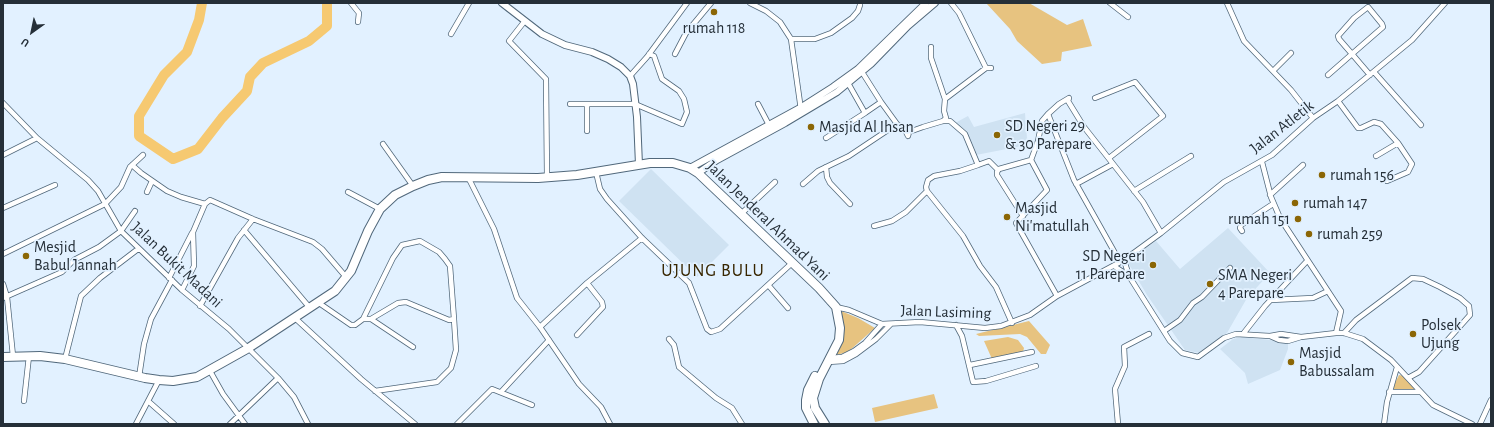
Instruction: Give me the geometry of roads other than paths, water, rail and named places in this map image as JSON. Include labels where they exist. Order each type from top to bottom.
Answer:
[{"type":"highway","name":"Jalan Jenderal Ahmad Yani","points":[[3,357],[29,356],[65,359],[139,377],[159,380],[184,380],[210,371],[247,349],[336,291],[346,278],[380,209],[395,195],[413,186],[437,178],[546,177],[669,162],[690,168],[698,173],[836,307]]},
{"type":"highway","points":[[825,424],[815,408],[813,398],[815,388],[839,340],[840,328],[836,307]]},
{"type":"highway","points":[[814,424],[806,408],[808,390],[814,379],[828,363]]},
{"type":"main road","points":[[502,3],[524,22],[552,39],[592,52],[617,64],[630,76],[635,104],[639,165]]},
{"type":"main road","points":[[833,91],[858,69],[926,3]]},
{"type":"main road","points":[[698,173],[717,160],[801,111],[862,72],[913,21],[935,3]]},
{"type":"main road","points":[[690,168],[769,125],[801,111]]},
{"type":"street","points":[[350,3],[359,13],[358,22]]},
{"type":"street","points":[[451,34],[469,3]]},
{"type":"street","points":[[630,76],[649,54],[687,3]]},
{"type":"street","points":[[675,54],[686,33],[711,3]]},
{"type":"street","points":[[750,3],[762,9],[780,22],[791,39],[801,111]]},
{"type":"street","points":[[945,99],[986,68],[991,68],[986,68],[959,13],[951,3]]},
{"type":"street","points":[[1110,3],[1128,17]]},
{"type":"street","points":[[1227,3],[1244,41],[1273,70],[1313,118]]},
{"type":"street","name":"Jalan Atletik","points":[[1114,266],[1161,233],[1224,182],[1262,162],[1280,150],[1313,118],[1338,101],[1412,40],[1445,3]]},
{"type":"street","points":[[791,39],[815,39],[831,33],[852,18],[858,11],[860,5]]},
{"type":"street","points":[[1328,75],[1352,54],[1383,27],[1369,7],[1366,7],[1339,34],[1339,39],[1352,54],[1421,125]]},
{"type":"street","points":[[524,22],[509,41],[546,79],[546,177]]},
{"type":"street","points":[[932,47],[931,58],[945,99],[944,111],[946,118],[943,121]]},
{"type":"street","points":[[1273,70],[1291,53]]},
{"type":"street","points":[[570,104],[635,104],[682,124],[687,114],[684,99],[680,93],[662,79],[654,56],[649,54]]},
{"type":"street","points":[[862,72],[881,102],[897,124],[905,130],[908,136],[909,132],[943,121],[950,121],[965,134],[978,165]]},
{"type":"street","points":[[848,82],[865,113]]},
{"type":"street","points":[[1095,98],[1136,82],[1163,116],[1108,158]]},
{"type":"street","points":[[1058,296],[1016,223],[1047,189],[1031,160],[1038,141],[1042,121],[1059,104],[1069,98],[1068,101],[1081,122],[1134,191],[1161,233]]},
{"type":"street","points":[[1338,101],[1358,128],[1377,122],[1386,129],[1398,143],[1412,166],[1408,172],[1387,181]]},
{"type":"street","points":[[826,138],[881,102]]},
{"type":"street","name":"Jalan Bukit Madani","points":[[3,103],[37,138],[98,190],[121,231],[138,249],[200,306],[229,329],[247,349],[278,378],[294,397],[308,424]]},
{"type":"street","points":[[587,104],[587,131]]},
{"type":"street","points":[[758,104],[769,125]]},
{"type":"street","points":[[1048,114],[1076,184],[1122,261],[1129,276],[1178,351],[1195,357],[1201,355],[1224,338],[1243,334],[1270,336],[1288,341],[1301,337],[1344,333],[1359,337],[1371,343],[1433,404],[1472,424]]},
{"type":"street","points":[[802,184],[818,171],[849,156],[897,124]]},
{"type":"street","points":[[3,155],[37,138]]},
{"type":"street","points":[[1376,156],[1398,143]]},
{"type":"street","points":[[383,144],[413,186]]},
{"type":"street","points":[[3,254],[105,204],[120,187],[132,165],[143,155]]},
{"type":"street","points":[[1134,191],[1191,156]]},
{"type":"street","points":[[1012,323],[996,287],[980,266],[963,236],[927,191],[926,187],[928,180],[934,176],[960,171],[989,161],[997,169],[999,169],[1031,160]]},
{"type":"street","points":[[1262,162],[1270,195],[1280,218],[1341,311],[1336,333]]},
{"type":"street","points":[[1076,184],[1113,164]]},
{"type":"street","points":[[132,165],[152,181],[181,197],[206,204]]},
{"type":"street","points":[[1270,195],[1303,165]]},
{"type":"street","points":[[826,167],[826,177],[850,204]]},
{"type":"street","points":[[999,169],[996,175],[1023,216]]},
{"type":"street","points":[[596,172],[600,189],[607,200],[642,238],[689,283],[707,329],[711,332],[720,329],[769,286],[792,263]]},
{"type":"street","points":[[468,177],[494,229],[517,298],[540,327],[579,384],[601,407],[610,424]]},
{"type":"street","points":[[147,192],[152,181]]},
{"type":"street","points":[[741,214],[775,182]]},
{"type":"street","points":[[3,208],[55,185]]},
{"type":"street","points":[[874,226],[892,221],[906,212],[927,191]]},
{"type":"street","points":[[348,192],[380,209]]},
{"type":"street","points":[[139,377],[144,344],[151,320],[206,204],[210,200],[253,219],[313,242],[322,249],[346,278]]},
{"type":"street","points":[[1242,231],[1240,228],[1241,225],[1273,204]]},
{"type":"street","points":[[5,297],[62,272],[74,260],[99,247],[121,231],[135,211]]},
{"type":"street","points":[[200,306],[244,230],[253,219]]},
{"type":"street","points":[[244,230],[310,308]]},
{"type":"street","points":[[182,290],[194,266],[193,232]]},
{"type":"street","points":[[540,327],[587,283],[642,238]]},
{"type":"street","points":[[319,303],[351,325],[355,325],[363,319],[393,258],[402,244],[420,241],[439,252],[450,266],[455,358],[451,368],[437,382],[375,391]]},
{"type":"street","points":[[65,359],[76,310],[83,293],[138,249]]},
{"type":"street","points":[[1243,334],[1270,300],[1307,260]]},
{"type":"street","points":[[1114,266],[1129,276]]},
{"type":"street","name":"Jalan Lasiming","points":[[836,307],[849,310],[882,324],[920,322],[985,328],[1012,323],[1114,266]]},
{"type":"street","points":[[1164,331],[1180,320],[1193,303],[1202,297],[1230,268]]},
{"type":"street","points":[[1344,333],[1356,320],[1412,278],[1417,277],[1460,298],[1469,306],[1470,315],[1419,372],[1408,378]]},
{"type":"street","points":[[577,335],[603,307],[602,302],[587,283]]},
{"type":"street","points":[[3,284],[13,356]]},
{"type":"street","points":[[769,286],[788,308]]},
{"type":"street","points":[[1270,300],[1313,298],[1328,291]]},
{"type":"street","points":[[363,319],[371,319],[398,303],[406,302],[449,320],[454,320]]},
{"type":"street","points":[[295,318],[375,391],[414,424]]},
{"type":"street","points":[[371,319],[413,347]]},
{"type":"street","points":[[828,363],[854,351],[865,343],[882,324]]},
{"type":"street","points":[[828,363],[843,361],[856,354],[876,339],[891,324]]},
{"type":"street","points":[[956,325],[962,336],[970,365],[972,382],[976,383],[1036,366]]},
{"type":"street","points":[[1118,424],[1115,389],[1125,366],[1124,347],[1149,334]]},
{"type":"street","points":[[669,339],[674,345],[679,367],[716,398],[732,408],[742,424]]},
{"type":"street","points":[[500,392],[549,340]]},
{"type":"street","points":[[970,365],[1032,352]]},
{"type":"street","points":[[24,401],[29,356]]},
{"type":"street","points":[[1384,424],[1389,392],[1397,367]]},
{"type":"street","points":[[210,371],[222,394],[245,424]]},
{"type":"street","points":[[230,424],[278,378]]},
{"type":"street","points":[[136,424],[159,380]]},
{"type":"street","points":[[457,424],[492,389],[532,405]]},
{"type":"street","points":[[1389,392],[1420,392]]},
{"type":"street","points":[[1480,424],[1491,400]]},
{"type":"street","points":[[148,401],[174,424]]},
{"type":"waterway","points":[[202,3],[199,20],[187,52],[164,75],[139,116],[139,136],[173,159],[198,149],[222,118],[247,91],[250,77],[263,63],[309,41],[327,26],[327,3]]},
{"type":"place","name":"rumah 118","points":[[714,12]]},
{"type":"place","name":"Masjid Al Ihsan","points":[[811,127]]},
{"type":"place","name":"SD Negeri 29 & 30 Parepare","points":[[997,135]]},
{"type":"place","name":"rumah 156","points":[[1322,175]]},
{"type":"place","name":"rumah 147","points":[[1295,203]]},
{"type":"place","name":"Masjid Ni'matullah","points":[[1007,217]]},
{"type":"place","name":"rumah 151","points":[[1298,219]]},
{"type":"place","name":"rumah 259","points":[[1309,234]]},
{"type":"place","name":"Mesjid Babul Jannah","points":[[26,256]]},
{"type":"place","name":"SD Negeri 11 Parepare","points":[[1153,265]]},
{"type":"place","name":"SMA Negeri 4 Parepare","points":[[1210,284]]},
{"type":"place","name":"Polsek Ujung","points":[[1413,334]]},
{"type":"place","name":"Masjid Babussalam","points":[[1291,362]]},
{"type":"district","name":"UJUNG BULU","points":[[713,271]]}]
